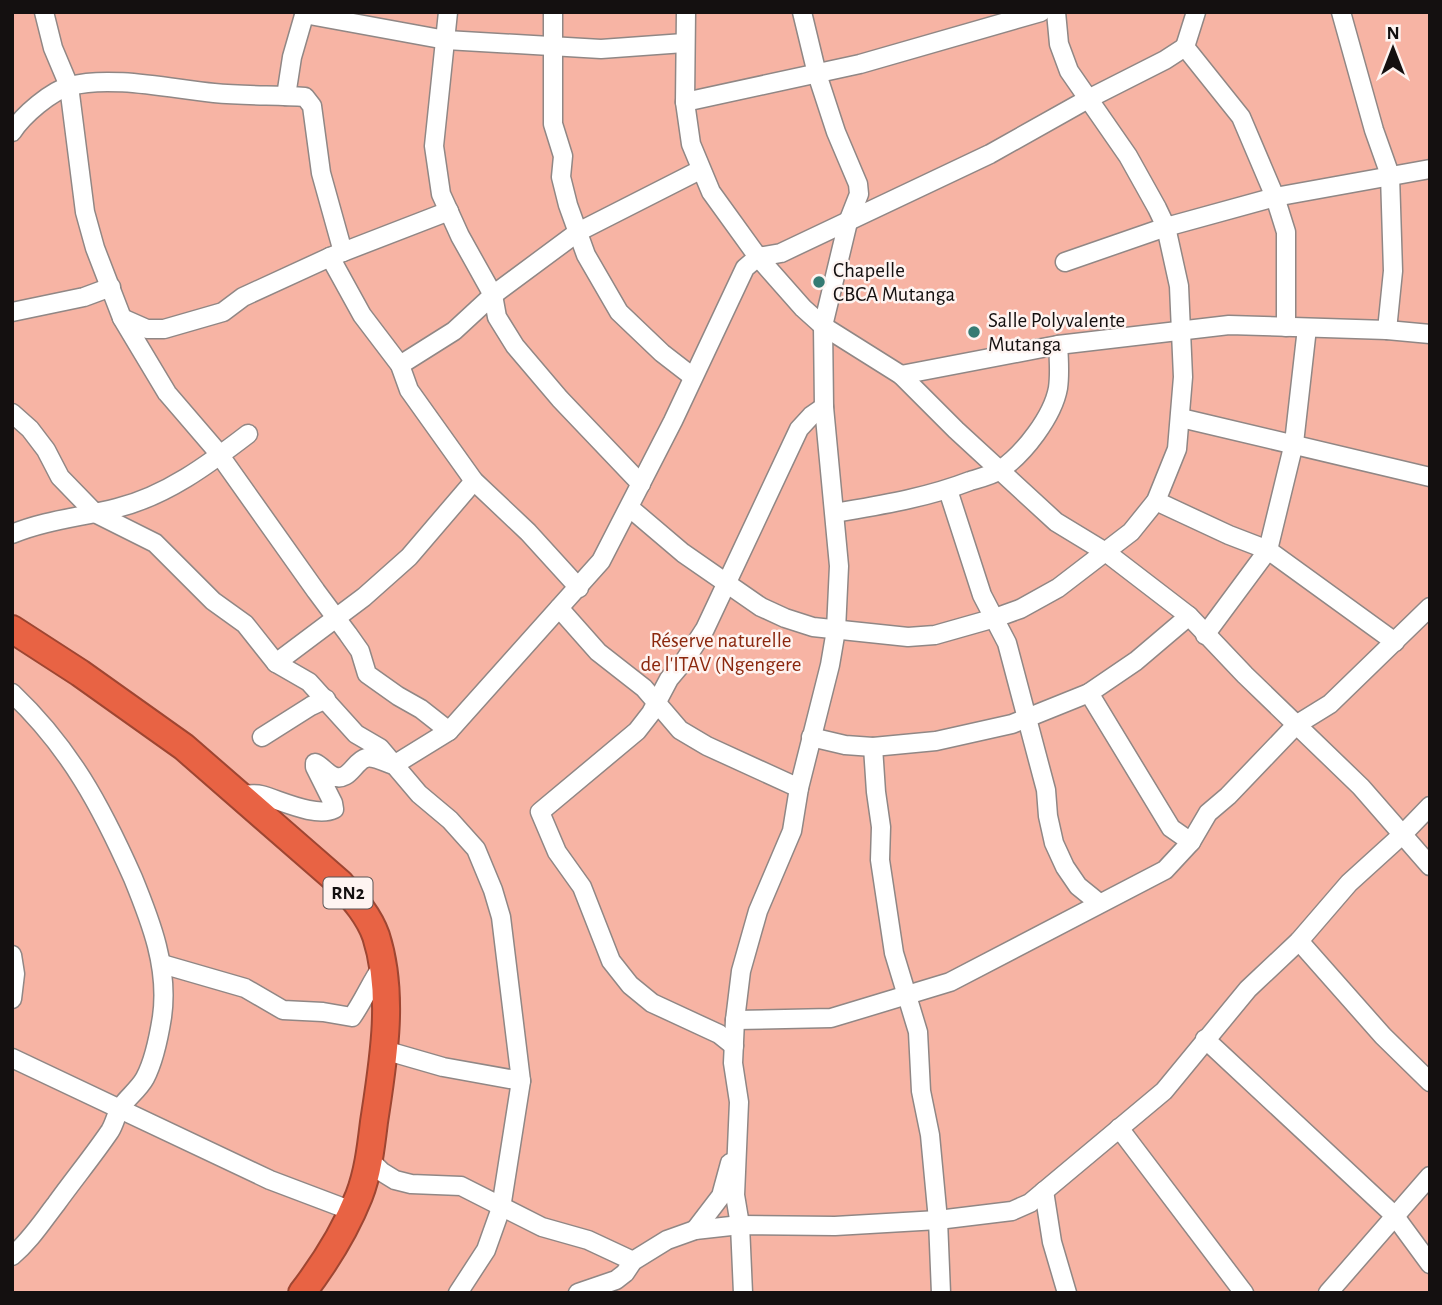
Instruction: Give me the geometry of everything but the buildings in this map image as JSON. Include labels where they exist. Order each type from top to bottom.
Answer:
[{"type":"highway","name":"RN2","points":[[12,629],[184,747],[340,883],[357,903],[375,934],[383,965],[384,1050],[368,1158],[360,1193],[352,1211],[336,1242],[302,1293]]},
{"type":"street","points":[[44,12],[69,86],[85,212],[95,248],[122,318],[167,393],[220,455],[360,651],[367,674],[449,731]]},
{"type":"street","points":[[448,12],[434,146],[442,194],[460,236],[493,295],[497,317],[514,346],[641,484]]},
{"type":"street","points":[[553,12],[554,124],[562,156],[561,177],[578,232],[591,264],[619,312],[662,353],[693,377]]},
{"type":"street","points":[[686,12],[685,102],[691,144],[711,192],[758,257],[803,308],[823,326],[901,375],[1056,522],[1107,553],[1189,616],[1296,725],[1362,787],[1430,866]]},
{"type":"street","points":[[743,1293],[740,1225],[735,1195],[738,1102],[733,1063],[735,1020],[746,952],[758,911],[792,831],[799,789],[836,630],[839,566],[824,407],[823,326],[848,222],[857,204],[858,184],[836,132],[817,74],[802,12]]},
{"type":"street","points":[[685,102],[860,64],[1041,12]]},
{"type":"street","points":[[629,508],[683,553],[761,607],[785,618],[836,630],[908,637],[935,635],[1020,609],[1058,588],[1131,532],[1156,501],[1177,449],[1181,418],[1182,329],[1179,286],[1166,227],[1128,156],[1078,86],[1063,58],[1056,12]]},
{"type":"street","points":[[394,765],[449,731],[601,561],[746,268],[758,257],[781,253],[990,154],[1165,60],[1185,47],[1196,12]]},
{"type":"street","points":[[1341,12],[1359,81],[1390,175],[1393,271],[1387,330]]},
{"type":"street","points":[[286,96],[292,57],[304,13],[446,40],[601,49],[684,43]]},
{"type":"street","points":[[1185,47],[1241,117],[1275,197],[1286,232],[1286,327]]},
{"type":"street","points":[[12,132],[19,121],[36,106],[69,86],[136,83],[214,93],[305,97],[312,106],[321,173],[337,255],[362,315],[400,365],[409,390],[474,481],[528,532],[579,587]]},
{"type":"street","points":[[1065,262],[1166,227],[1275,197],[1430,169]]},
{"type":"street","points":[[400,365],[454,331],[493,295],[578,232],[700,170]]},
{"type":"street","points":[[122,318],[147,329],[164,329],[223,312],[243,297],[337,255],[449,211]]},
{"type":"street","points":[[12,312],[84,297],[111,287]]},
{"type":"street","points":[[901,375],[1058,345],[1230,325],[1430,334]]},
{"type":"street","points":[[1205,635],[1268,550],[1294,443],[1307,328]]},
{"type":"street","points":[[835,513],[900,502],[948,490],[1000,471],[1044,423],[1053,406],[1058,389],[1058,345]]},
{"type":"street","points":[[734,1046],[719,1034],[652,1003],[629,985],[611,961],[582,887],[557,852],[541,812],[637,732],[669,679],[705,629],[799,429],[824,407]]},
{"type":"street","points":[[12,413],[30,429],[46,450],[60,477],[95,513],[155,543],[213,601],[245,624],[276,663],[309,682],[356,734],[380,748],[476,849],[501,916],[521,1082],[501,1208],[486,1250],[458,1293]]},
{"type":"street","points":[[1181,418],[1430,477]]},
{"type":"street","points":[[12,534],[37,524],[119,508],[146,497],[184,479],[248,434]]},
{"type":"street","points":[[276,663],[335,616],[364,597],[409,557],[474,481]]},
{"type":"street","points":[[948,490],[982,595],[1007,643],[1046,790],[1054,843],[1078,886],[1099,903]]},
{"type":"street","points":[[1156,501],[1228,535],[1268,550],[1395,642]]},
{"type":"street","points":[[735,1020],[831,1018],[950,982],[1165,870],[1191,842],[1208,813],[1228,796],[1296,725],[1330,704],[1430,607]]},
{"type":"street","points":[[559,608],[598,652],[644,688],[680,730],[799,789]]},
{"type":"street","points":[[811,737],[845,745],[873,747],[936,741],[1012,724],[1089,693],[1136,661],[1189,616]]},
{"type":"street","points":[[12,692],[65,752],[91,790],[142,901],[162,964],[162,1015],[145,1078],[119,1109],[113,1126],[90,1161],[27,1242],[12,1256]]},
{"type":"street","points":[[1089,693],[1171,828],[1191,842]]},
{"type":"street","points":[[261,737],[326,699]]},
{"type":"street","points":[[873,747],[881,827],[880,860],[894,953],[918,1032],[921,1091],[930,1135],[941,1293]]},
{"type":"street","points":[[238,795],[259,794],[313,810],[330,811],[334,808],[333,803],[315,763],[332,776],[341,777],[365,758],[370,757],[394,765]]},
{"type":"street","points":[[578,1293],[616,1280],[633,1261],[667,1240],[695,1230],[740,1225],[835,1226],[937,1220],[1012,1211],[1030,1203],[1164,1091],[1248,989],[1299,940],[1349,883],[1430,806]]},
{"type":"street","points":[[1299,940],[1383,1036],[1430,1082]]},
{"type":"street","points":[[12,955],[15,974],[12,999]]},
{"type":"street","points":[[162,964],[245,988],[283,1010],[352,1017],[383,965]]},
{"type":"street","points":[[1205,1039],[1394,1215],[1430,1264]]},
{"type":"street","points":[[384,1050],[443,1067],[521,1082]]},
{"type":"street","points":[[12,1058],[270,1180],[352,1211]]},
{"type":"street","points":[[1119,1128],[1244,1293]]},
{"type":"street","points":[[695,1230],[721,1196],[738,1143]]},
{"type":"street","points":[[368,1158],[395,1180],[411,1184],[461,1186],[542,1227],[588,1240],[633,1261]]},
{"type":"street","points":[[1328,1293],[1430,1176]]},
{"type":"street","points":[[1044,1191],[1052,1242],[1067,1293]]},
{"type":"green space","name":"Réserve naturelle de l'ITAV (Ngengere","points":[[12,12],[1430,12],[1430,1293],[12,1293]]},
{"type":"place","name":"Chapelle CBCA Mutanga","points":[[819,282]]},
{"type":"place","name":"Salle Polyvalente Mutanga","points":[[974,332]]}]
